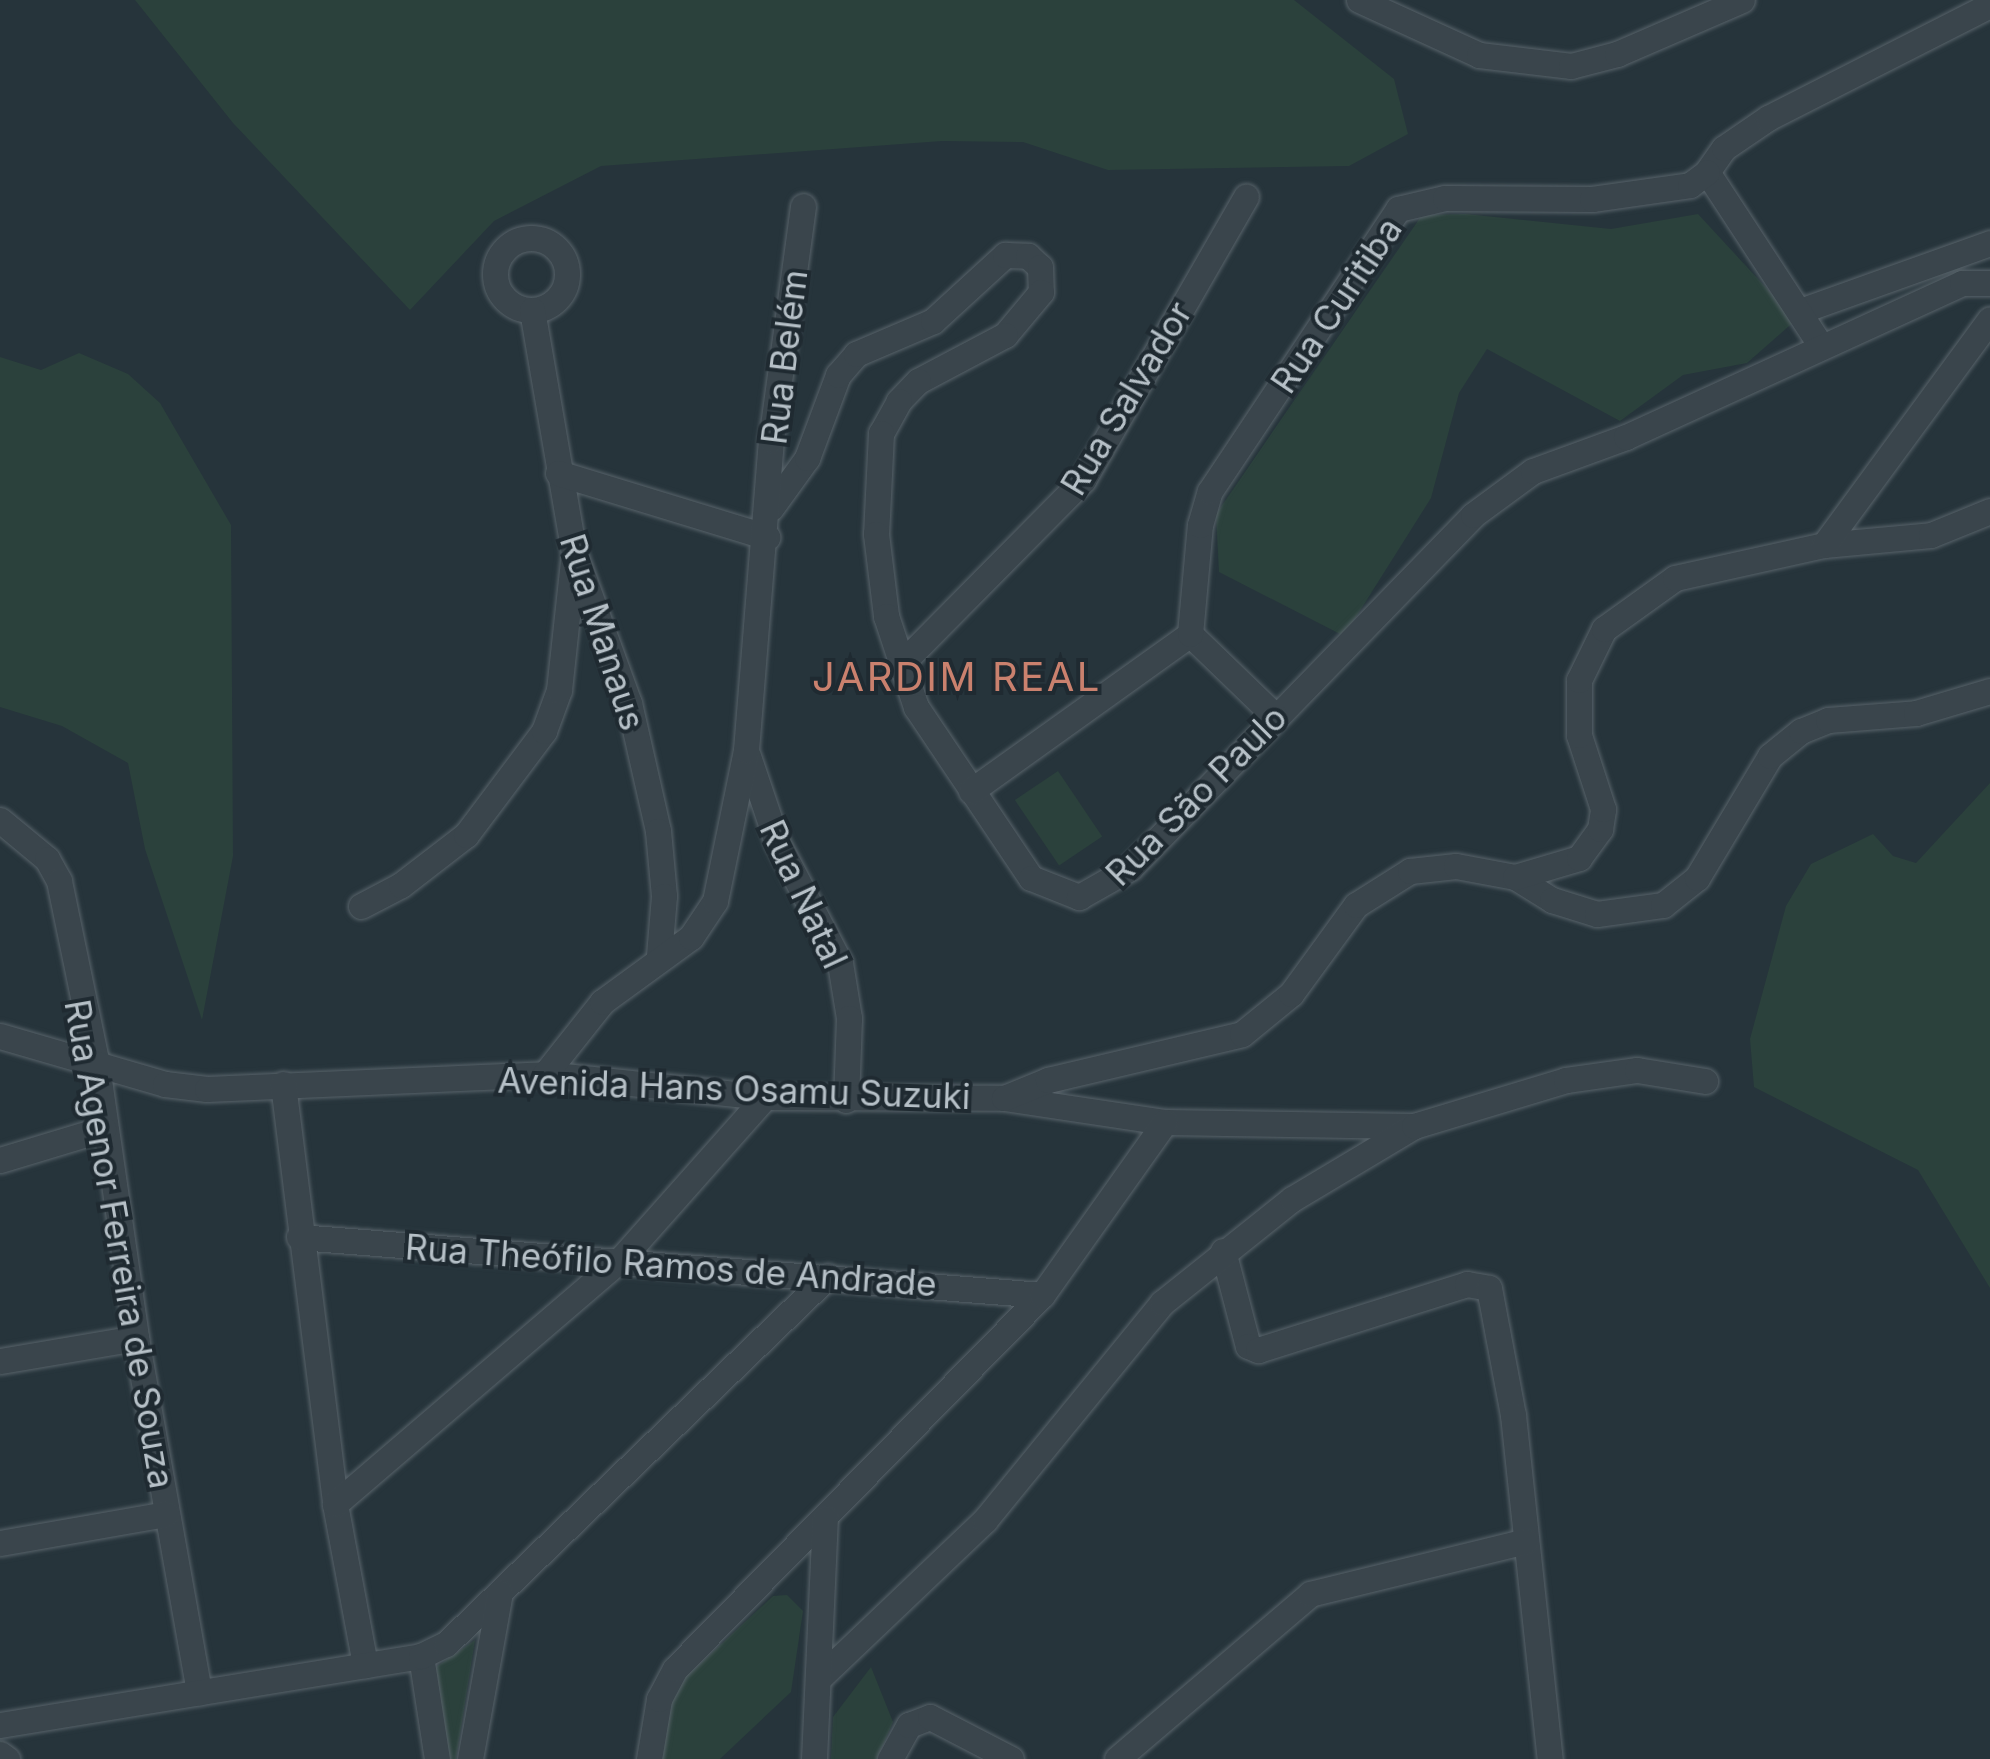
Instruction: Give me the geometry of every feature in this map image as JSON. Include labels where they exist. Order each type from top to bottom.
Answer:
[{"type":"street","points":[[1359,0],[1479,55],[1571,66],[1617,54],[1742,0]]},
{"type":"street","points":[[1820,343],[1707,172],[1724,148],[1768,118],[1990,5]]},
{"type":"street","name":"Rua Curitiba","points":[[1190,634],[1200,525],[1210,492],[1398,210],[1445,198],[1592,199],[1690,185],[1707,172]]},
{"type":"street","name":"Rua Salvador","points":[[899,666],[1083,480],[1246,197]]},
{"type":"street","name":"Rua Belém","points":[[770,508],[772,440],[803,206]]},
{"type":"street","points":[[1800,311],[1987,248]]},
{"type":"street","name":"Rua São Paulo","points":[[545,1074],[602,1002],[660,954],[692,937],[710,915],[746,750],[770,508],[807,458],[838,374],[856,354],[933,322],[1005,256],[1028,256],[1040,267],[1041,292],[1018,323],[994,344],[918,382],[882,433],[876,534],[899,666],[916,706],[1031,878],[1079,896],[1116,881],[1473,515],[1521,479],[1962,283],[1990,283]]},
{"type":"street","name":"Rua Manaus","points":[[532,310],[574,552],[629,704],[658,831],[664,896],[660,954]]},
{"type":"street","points":[[1824,544],[1990,318]]},
{"type":"street","points":[[558,473],[766,538]]},
{"type":"street","points":[[1515,877],[1566,867],[1600,830],[1603,809],[1576,713],[1579,680],[1604,629],[1676,578],[1824,544],[1931,535],[1990,511]]},
{"type":"street","points":[[361,906],[401,885],[466,835],[544,731],[558,690],[574,552]]},
{"type":"street","points":[[971,791],[1190,634],[1275,716]]},
{"type":"street","points":[[1004,1098],[1048,1080],[1242,1034],[1292,994],[1356,906],[1410,871],[1456,866],[1515,877],[1552,900],[1597,914],[1664,905],[1697,878],[1770,756],[1801,731],[1828,720],[1929,710],[1990,691]]},
{"type":"street","name":"Rua Natal","points":[[746,750],[777,842],[840,962],[849,1018],[846,1100]]},
{"type":"street","name":"Rua Agenor Ferreira de Souza","points":[[0,820],[48,859],[59,881],[96,1059],[103,1129],[136,1338],[199,1692]]},
{"type":"street","name":"Avenida Hans Osamu Suzuki","points":[[0,1036],[96,1059],[164,1084],[208,1090],[545,1074],[765,1097],[1004,1098],[1165,1122],[1414,1126]]},
{"type":"street","points":[[818,1679],[921,1588],[985,1520],[1162,1303],[1292,1199],[1414,1126],[1592,1074],[1637,1070],[1705,1081]]},
{"type":"street","points":[[283,1084],[336,1504],[365,1665]]},
{"type":"street","points":[[336,1504],[621,1259],[765,1097]]},
{"type":"street","points":[[648,1759],[667,1680],[1042,1295],[1165,1122]]},
{"type":"street","points":[[0,1160],[103,1129]]},
{"type":"street","name":"Rua Theófilo Ramos de Andrade","points":[[300,1237],[621,1259],[1042,1295]]},
{"type":"street","points":[[1223,1251],[1248,1346],[1258,1350],[1467,1284],[1489,1288],[1513,1414],[1550,1759]]},
{"type":"street","points":[[0,1726],[421,1656],[446,1644],[828,1276]]},
{"type":"street","points":[[0,1361],[136,1338]]},
{"type":"street","points":[[0,1542],[166,1514]]},
{"type":"street","points":[[814,1759],[825,1518]]},
{"type":"street","points":[[1117,1759],[1310,1594],[1526,1542]]},
{"type":"street","points":[[470,1759],[500,1593]]},
{"type":"street","points":[[421,1656],[437,1759]]},
{"type":"street","points":[[890,1759],[909,1725],[930,1717],[1011,1759]]},
{"type":"street","points":[[0,1754],[7,1759]]},
{"type":"green space","points":[[135,0],[1294,0],[1394,79],[1408,134],[1349,166],[1108,170],[1023,142],[942,141],[601,166],[494,221],[410,310],[233,123]]},
{"type":"green space","points":[[1466,214],[1611,229],[1698,214],[1796,320],[1747,363],[1683,375],[1620,421],[1487,349],[1459,393],[1431,498],[1344,636],[1219,572],[1216,514],[1422,215]]},
{"type":"green space","points":[[79,353],[128,374],[160,403],[231,525],[233,856],[202,1020],[145,849],[128,763],[62,726],[0,707],[0,357],[41,370]]},
{"type":"green space","points":[[1058,771],[1102,836],[1059,866],[1015,800]]},
{"type":"green space","points":[[1990,783],[1990,1288],[1918,1170],[1754,1087],[1750,1039],[1786,906],[1811,864],[1873,834],[1893,856],[1916,863]]},
{"type":"green space","points":[[787,1595],[803,1611],[791,1692],[720,1759],[659,1759],[676,1686],[773,1596]]},
{"type":"green space","points":[[475,1640],[456,1759],[447,1759],[430,1671]]},
{"type":"green space","points":[[871,1667],[893,1722],[877,1759],[831,1759],[833,1717]]},
{"type":"district","name":"JARDIM REAL","points":[[957,677]]}]
